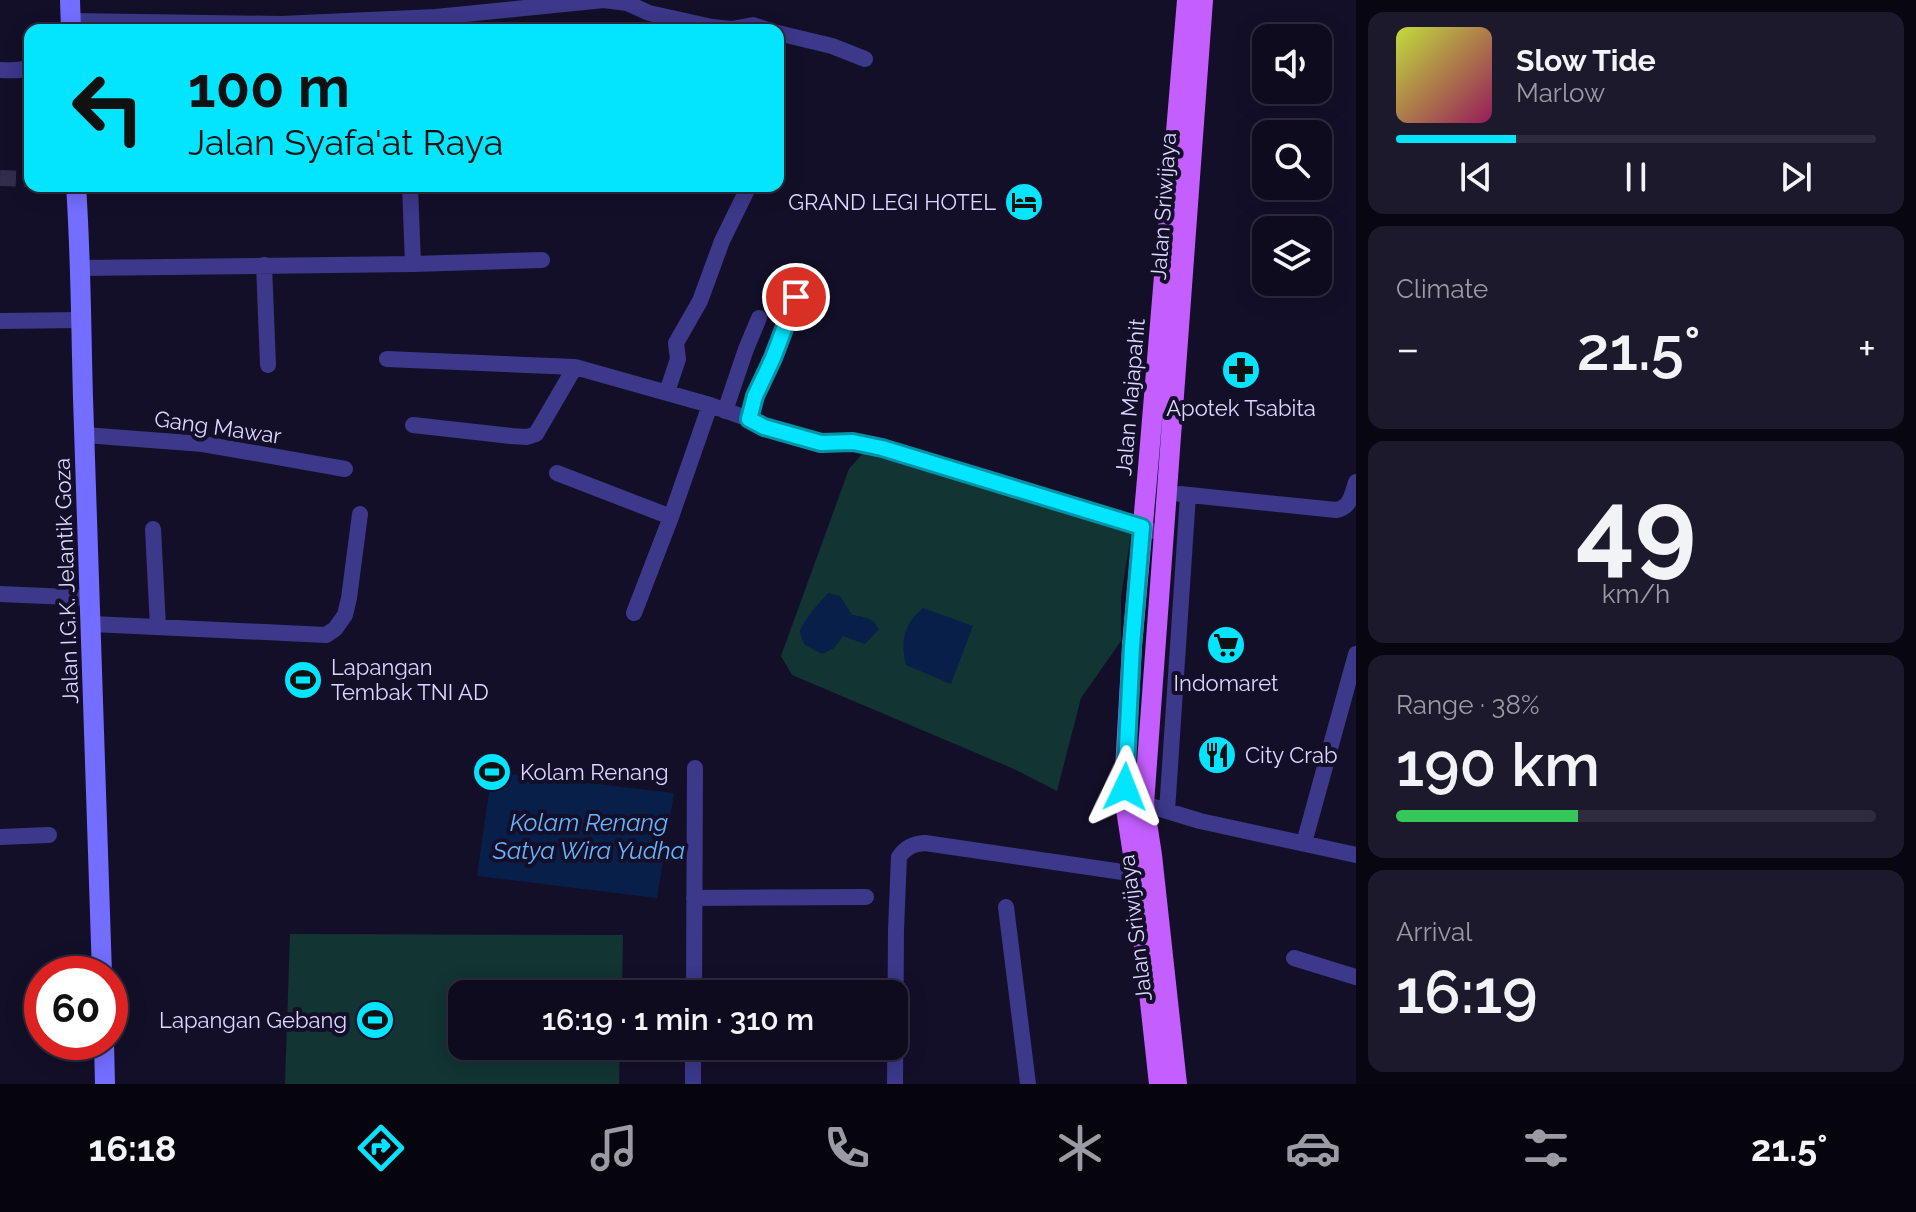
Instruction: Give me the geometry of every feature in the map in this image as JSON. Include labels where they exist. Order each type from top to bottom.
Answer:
[{"type":"main road","name":"Jalan Majapahit","points":[[1167,1077],[1125,803],[1125,770],[1142,527],[1161,478],[1187,0]]},
{"type":"main road","name":"Jalan Sriwijaya","points":[[1167,1077],[1152,855],[1144,804],[1163,537],[1161,478],[1203,0]]},
{"type":"street","points":[[71,17],[281,24],[436,17],[604,0],[627,3],[649,13],[698,24]]},
{"type":"street","points":[[649,13],[657,24]]},
{"type":"street","points":[[784,34],[832,46],[865,59]]},
{"type":"street","points":[[0,70],[24,68]]},
{"type":"street","name":"Jalan I.G.K. Jelantik Goza","points":[[76,192],[101,956]]},
{"type":"street","points":[[410,192],[413,264]]},
{"type":"street","points":[[667,392],[678,359],[676,343],[700,301],[722,241],[746,192]]},
{"type":"street","points":[[81,268],[542,260]]},
{"type":"street","points":[[264,265],[268,365]]},
{"type":"street","points":[[749,419],[755,396],[796,297]]},
{"type":"street","points":[[634,613],[717,408],[759,318]]},
{"type":"street","points":[[0,321],[81,320]]},
{"type":"street","points":[[387,359],[586,370],[667,392],[749,419],[764,427],[821,443],[853,442],[882,448],[1142,527],[1163,537]]},
{"type":"street","points":[[413,425],[532,436],[586,370]]},
{"type":"street","name":"Gang Mawar","points":[[85,435],[203,444],[345,469]]},
{"type":"street","points":[[557,473],[671,517]]},
{"type":"street","points":[[1161,478],[1188,495],[1336,510],[1348,504],[1356,482]]},
{"type":"street","points":[[1167,811],[1188,495]]},
{"type":"street","points":[[92,624],[326,635],[345,615],[360,514]]},
{"type":"street","points":[[153,529],[158,627]]},
{"type":"street","points":[[0,594],[91,598]]},
{"type":"street","points":[[1304,843],[1356,654]]},
{"type":"street","points":[[694,980],[695,768]]},
{"type":"street","points":[[1144,804],[1200,821],[1356,855]]},
{"type":"street","points":[[0,837],[49,835]]},
{"type":"street","points":[[895,1084],[896,930],[899,857],[904,850],[925,843],[1136,874]]},
{"type":"street","points":[[694,898],[866,897]]},
{"type":"street","points":[[1006,907],[1028,1084]]},
{"type":"street","points":[[1294,958],[1356,977]]},
{"type":"street","points":[[104,1060],[105,1084]]},
{"type":"street","points":[[693,1060],[693,1084]]},
{"type":"green space","points":[[863,453],[1132,528],[1121,597],[1121,641],[1081,698],[1057,791],[1014,769],[792,675],[781,656],[849,469]]},
{"type":"green space","name":"Lapangan Gebang","points":[[290,934],[623,935],[622,980],[448,980],[448,1060],[620,1060],[619,1084],[285,1084]]},
{"type":"water","points":[[829,593],[840,596],[852,615],[868,618],[879,629],[865,644],[843,636],[834,648],[822,654],[805,645],[801,628]]},
{"type":"water","points":[[923,608],[973,626],[951,684],[906,665],[903,648],[905,634],[911,620]]},
{"type":"water","name":"Kolam Renang Satya Wira Yudha","points":[[492,772],[674,793],[657,898],[477,876]]},
{"type":"tunnel","points":[[0,178],[24,179]]},
{"type":"place","name":"GRAND LEGI HOTEL","points":[[1024,202]]},
{"type":"place","name":"Apotek Tsabita","points":[[1241,370]]},
{"type":"place","name":"Indomaret","points":[[1226,645]]},
{"type":"place","name":"Lapangan Tembak TNI AD","points":[[303,680]]},
{"type":"place","name":"City Crab","points":[[1217,755]]},
{"type":"place","name":"Kolam Renang","points":[[492,772]]},
{"type":"place","name":"Lapangan Gebang","points":[[375,1020]]},
{"type":"route","points":[[796,297],[755,396],[749,419],[764,427],[821,443],[853,442],[919,458],[1142,527],[1125,787]]}]
